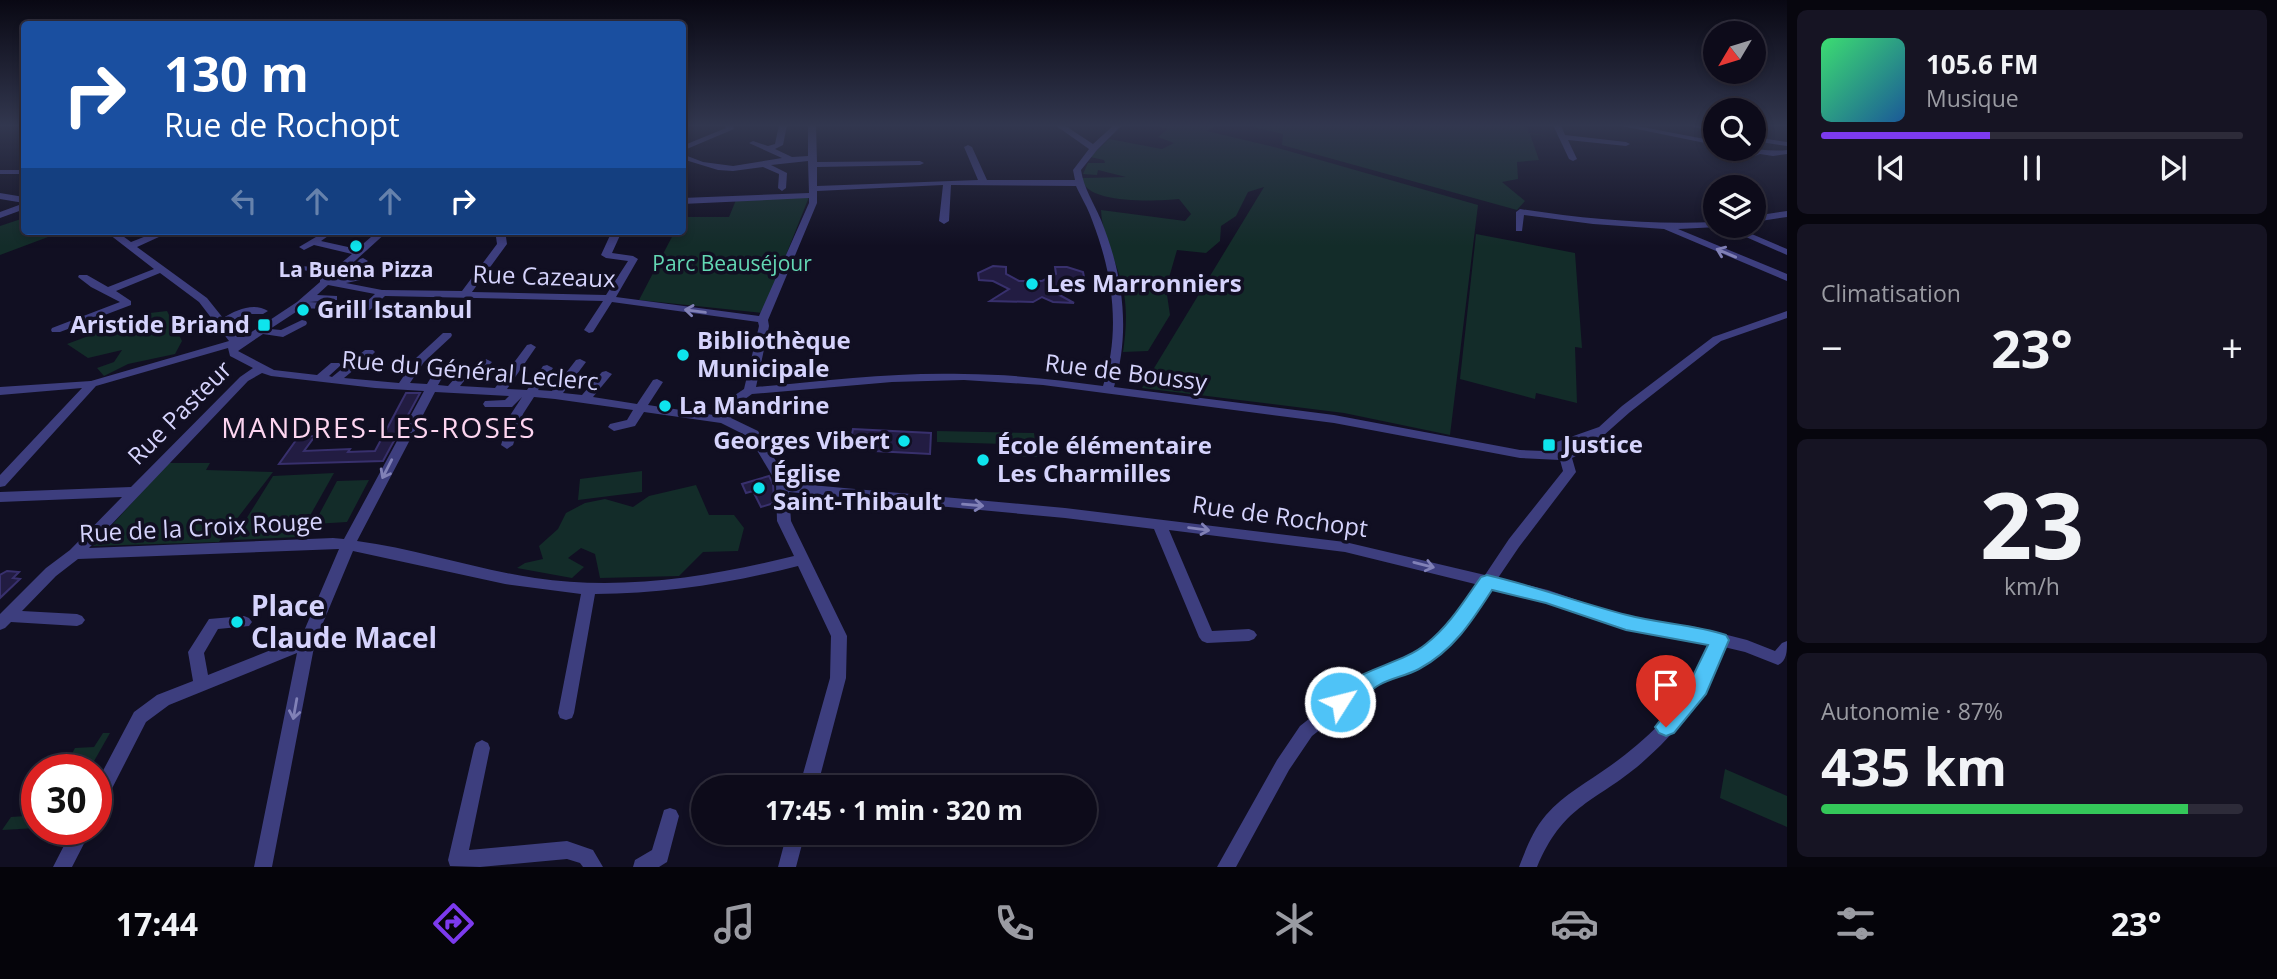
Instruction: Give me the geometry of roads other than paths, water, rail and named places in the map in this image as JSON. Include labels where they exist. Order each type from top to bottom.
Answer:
[{"type":"street","points":[[709,165],[716,168],[767,166],[783,173],[782,188]]},
{"type":"street","points":[[812,165],[813,203],[763,320],[764,326],[749,391],[733,402],[724,420],[754,434],[783,486],[783,521],[800,561],[839,636],[838,678],[812,775]]},
{"type":"street","points":[[920,165],[922,174]]},
{"type":"street","points":[[976,165],[984,183]]},
{"type":"street","points":[[1081,165],[1077,170],[1078,183],[1097,220],[1114,274],[1119,309],[1121,328],[1115,372],[1107,391]]},
{"type":"street","points":[[0,172],[21,172]]},
{"type":"street","points":[[686,201],[947,182],[1078,183]]},
{"type":"street","points":[[944,221],[947,182]]},
{"type":"street","points":[[0,196],[21,201]]},
{"type":"street","points":[[0,215],[21,202]]},
{"type":"street","points":[[1519,229],[1520,212],[1665,226],[1703,225]]},
{"type":"street","points":[[1766,217],[1787,214]]},
{"type":"street","points":[[1665,226],[1787,278]]},
{"type":"street","points":[[116,235],[204,300],[234,340],[242,340],[302,302],[333,298]]},
{"type":"street","points":[[131,246],[157,235]]},
{"type":"street","points":[[324,235],[308,245],[361,256]]},
{"type":"street","points":[[346,279],[379,235]]},
{"type":"street","points":[[589,330],[612,299],[633,259],[606,255],[615,235]]},
{"type":"street","points":[[465,294],[502,244],[501,237]]},
{"type":"street","points":[[1754,238],[1787,252]]},
{"type":"street","points":[[0,391],[92,384],[242,340],[266,331],[361,256]]},
{"type":"street","points":[[305,268],[331,279],[372,275]]},
{"type":"street","points":[[108,291],[162,269]]},
{"type":"street","points":[[56,330],[127,303],[113,291],[100,291],[83,277]]},
{"type":"street","name":"Rue Cazeaux","points":[[331,279],[382,293],[547,294],[612,299],[763,320]]},
{"type":"street","points":[[302,302],[366,308],[382,293]]},
{"type":"street","points":[[222,323],[243,311],[263,311]]},
{"type":"street","points":[[1226,867],[1283,765],[1306,731],[1372,679],[1410,665],[1432,651],[1460,624],[1487,582],[1570,472],[1560,451],[1582,448],[1604,427],[1717,339],[1787,314]]},
{"type":"street","points":[[266,331],[283,334],[302,323]]},
{"type":"street","points":[[403,386],[420,360],[447,335]]},
{"type":"street","name":"Rue du Général Leclerc","points":[[242,340],[232,350],[234,354],[271,373],[403,386],[555,395],[640,410],[724,420]]},
{"type":"street","points":[[500,390],[531,347]]},
{"type":"street","points":[[335,380],[369,352]]},
{"type":"street","points":[[453,387],[465,373],[476,373],[486,362]]},
{"type":"street","points":[[555,395],[580,362]]},
{"type":"street","points":[[320,378],[335,365]]},
{"type":"street","name":"Rue Pasteur","points":[[75,554],[244,379],[261,368]]},
{"type":"street","points":[[489,404],[508,404],[547,368]]},
{"type":"street","points":[[263,867],[307,642],[348,545],[440,371]]},
{"type":"street","points":[[584,400],[606,373]]},
{"type":"street","name":"Rue de Boussy","points":[[749,391],[891,379],[964,377],[1043,382],[1334,419],[1541,456],[1560,451]]},
{"type":"street","points":[[614,427],[631,424],[657,382]]},
{"type":"street","points":[[0,483],[92,384]]},
{"type":"street","points":[[507,445],[523,393]]},
{"type":"street","name":"Rue de Rochopt","points":[[783,486],[1158,524],[1345,547],[1548,596],[1626,623],[1696,633],[1784,656]]},
{"type":"street","name":"Rue Pasteur","points":[[0,497],[132,492]]},
{"type":"street","points":[[1158,524],[1207,637],[1249,635]]},
{"type":"street","points":[[348,545],[561,587],[589,588],[705,583],[800,561]]},
{"type":"street","name":"Rue de la Croix Rouge","points":[[4,620],[51,572],[75,554],[348,545]]},
{"type":"street","points":[[566,713],[589,588]]},
{"type":"street","points":[[4,620],[76,621]]},
{"type":"street","points":[[202,684],[196,652],[214,623],[244,622]]},
{"type":"street","points":[[1528,867],[1533,851],[1556,815],[1579,794],[1631,761],[1666,727],[1698,688],[1719,640]]},
{"type":"street","points":[[112,772],[141,717],[163,700],[307,642]]},
{"type":"street","points":[[482,748],[457,860],[518,861],[567,850],[586,856],[594,867]]},
{"type":"street","points":[[642,867],[660,856],[670,817]]},
{"type":"street","points":[[62,867],[74,845]]},
{"type":"street","points":[[787,867],[793,845]]},
{"type":"place","name":"La Buena Pizza","points":[[356,246]]},
{"type":"place","name":"Les Marronniers","points":[[1032,284]]},
{"type":"place","name":"Grill Istanbul","points":[[303,310]]},
{"type":"place","name":"Aristide Briand","points":[[264,325]]},
{"type":"place","name":"Bibliothèque Municipale","points":[[683,355]]},
{"type":"place","name":"La Mandrine","points":[[665,406]]},
{"type":"place","name":"Georges Vibert","points":[[904,441]]},
{"type":"place","name":"Justice","points":[[1549,445]]},
{"type":"place","name":"École élémentaire Les Charmilles","points":[[983,460]]},
{"type":"place","name":"Église Saint-Thibault","points":[[759,488]]},
{"type":"place","name":"Place Claude Macel","points":[[237,622]]},
{"type":"district","name":"MANDRES-LES-ROSES","points":[[379,428]]},
{"type":"park label","name":"Parc Beauséjour","points":[[732,264]]}]
